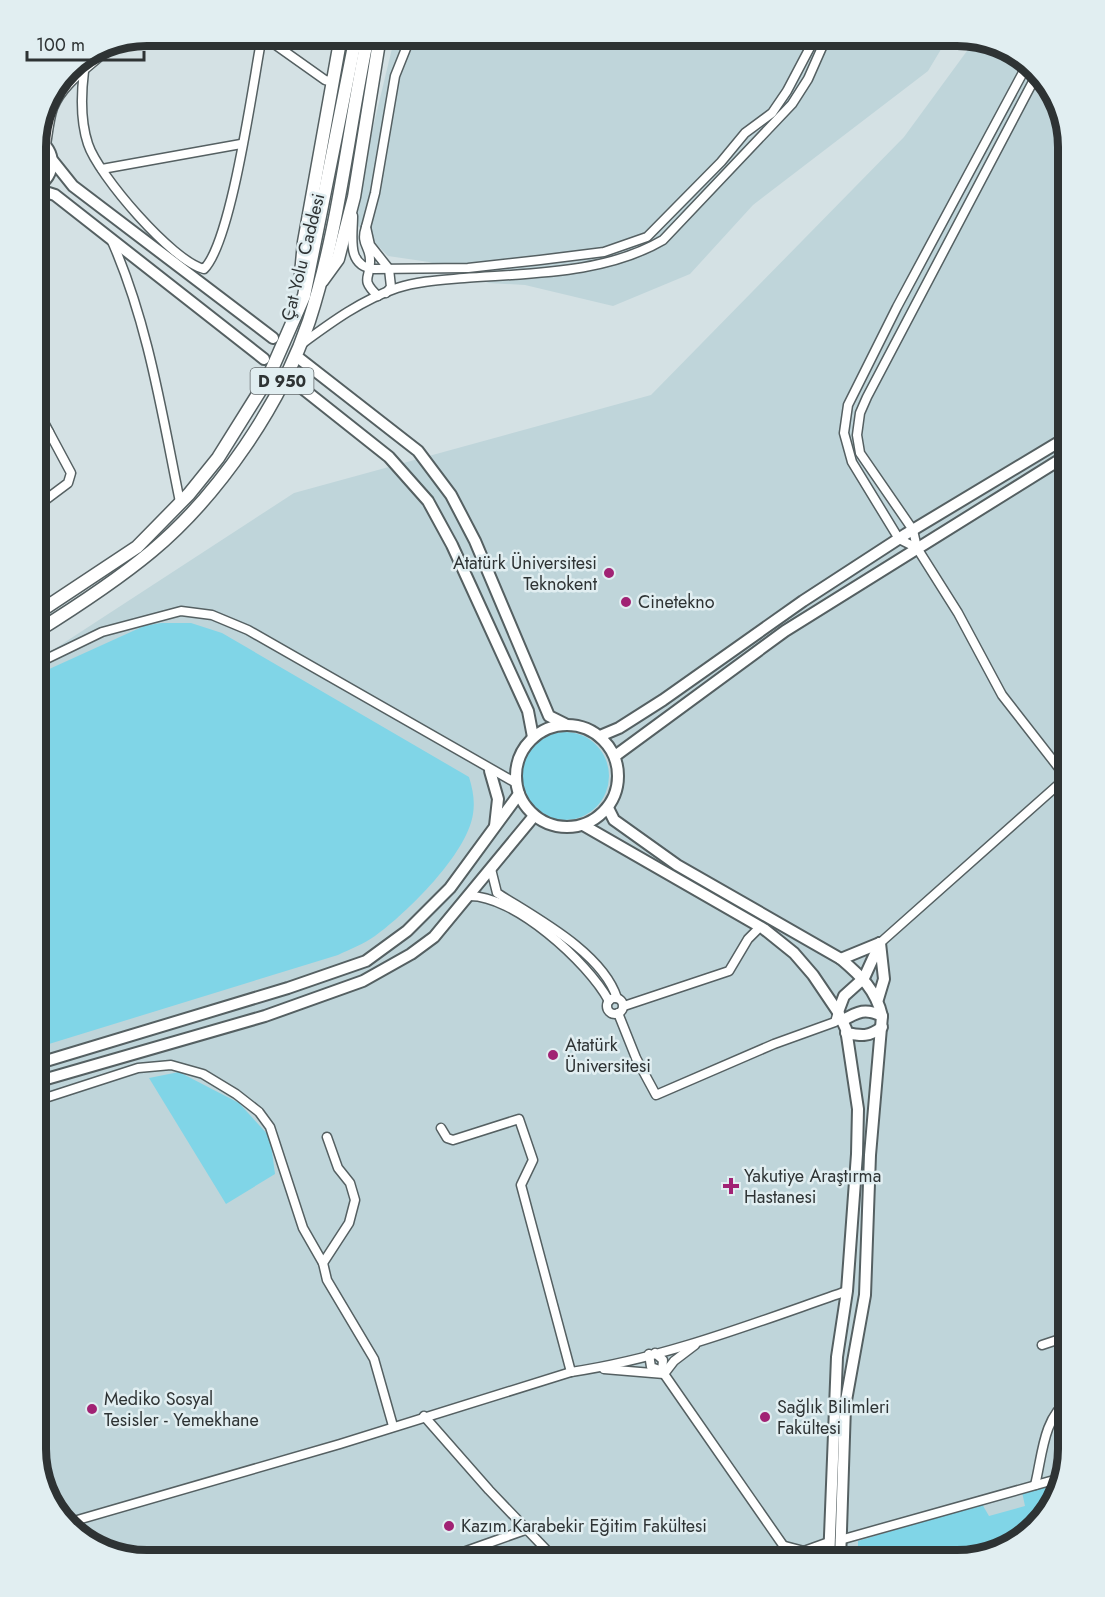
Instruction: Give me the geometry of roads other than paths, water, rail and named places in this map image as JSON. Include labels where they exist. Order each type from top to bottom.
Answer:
[{"type":"highway","points":[[298,308],[304,242],[339,46]]},
{"type":"highway","name":"Çat Yolu Caddesi","points":[[47,607],[137,547],[218,458],[268,378],[304,296],[354,46]]},
{"type":"highway","name":"Çat Yolu Caddesi","points":[[47,625],[79,605],[153,550],[202,500],[243,449],[279,389],[298,354],[328,248],[366,46]]},
{"type":"highway","points":[[318,286],[338,259],[354,197],[378,46]]},
{"type":"main road","points":[[47,151],[73,186],[273,338]]},
{"type":"main road","points":[[47,179],[53,161]]},
{"type":"main road","points":[[47,192],[55,195],[110,237],[264,359]]},
{"type":"main road","points":[[298,354],[418,451],[451,495],[475,541],[549,716],[565,724]]},
{"type":"main road","points":[[297,384],[389,457],[428,501],[452,545],[528,711],[533,736]]},
{"type":"main road","points":[[600,736],[619,728],[663,700],[898,539],[1058,443]]},
{"type":"main road","points":[[615,756],[785,631],[1058,461]]},
{"type":"main road","points":[[46,1061],[288,988],[366,961],[407,931],[450,888],[494,827],[517,789],[518,760],[533,736],[553,726],[578,725],[600,736],[615,756],[619,772],[617,789],[608,808],[598,817],[582,825],[566,828],[549,824],[534,816],[517,789]]},
{"type":"main road","points":[[490,771],[498,799],[494,827]]},
{"type":"main road","points":[[608,808],[614,820],[677,864],[841,959],[864,978],[878,999],[882,1022],[870,1155],[866,1294],[845,1406],[832,1550]]},
{"type":"main road","points":[[46,1079],[265,1016],[363,981],[411,954],[434,937],[534,816]]},
{"type":"main road","points":[[582,825],[760,927],[794,953],[846,1033],[858,1108],[847,1291],[837,1357],[834,1541],[837,1550]]},
{"type":"main road","points":[[841,959],[880,943]]},
{"type":"main road","points":[[838,1018],[844,996],[864,978],[880,943]]},
{"type":"main road","points":[[878,999],[884,979],[880,943]]},
{"type":"main road","points":[[838,1018],[868,1010],[882,1022]]},
{"type":"main road","points":[[846,1033],[872,1035],[882,1022]]},
{"type":"street","points":[[84,71],[81,93],[83,126],[89,147],[102,169],[148,227],[180,256],[195,267],[204,269],[211,262],[225,227],[260,46]]},
{"type":"street","points":[[277,46],[325,80],[333,82]]},
{"type":"street","points":[[382,294],[367,282],[370,262],[363,242],[375,193],[395,76],[407,46]]},
{"type":"street","points":[[354,197],[353,251],[356,262],[368,268],[468,268],[604,252],[630,245],[647,237],[721,162],[740,138],[772,113],[787,91],[810,47]]},
{"type":"street","points":[[382,294],[442,279],[585,267],[612,262],[646,250],[663,240],[792,104],[808,79],[822,47]]},
{"type":"street","points":[[63,92],[92,64]]},
{"type":"street","points":[[917,548],[898,539],[852,462],[844,433],[846,413],[897,307],[1024,71]]},
{"type":"street","points":[[1033,80],[860,413],[857,435],[860,453],[913,530],[917,548],[958,613],[1002,694],[1058,765]]},
{"type":"street","points":[[750,130],[759,141]]},
{"type":"street","points":[[740,138],[742,144],[750,150]]},
{"type":"street","points":[[102,169],[241,144]]},
{"type":"street","points":[[298,354],[347,312],[391,287],[389,269],[370,244],[366,227]]},
{"type":"street","points":[[110,237],[125,272],[137,315],[166,426],[180,502]]},
{"type":"street","points":[[47,428],[71,473],[68,483],[47,499]]},
{"type":"street","points":[[47,659],[102,632],[180,611],[212,615],[248,630],[517,789]]},
{"type":"street","points":[[880,943],[1058,787]]},
{"type":"street","points":[[491,869],[497,893],[559,933],[590,958],[604,974],[613,999],[608,1009],[612,1013],[729,971],[748,939],[760,927]]},
{"type":"street","points":[[468,896],[484,896],[503,903],[574,954],[613,999],[622,1001],[621,1010],[636,1058],[656,1095],[838,1018]]},
{"type":"street","points":[[46,1098],[138,1068],[171,1065],[203,1074],[236,1094],[259,1112],[270,1127],[303,1228],[323,1263],[327,1280],[374,1359],[393,1426]]},
{"type":"street","points":[[441,1128],[447,1138],[453,1140],[519,1119],[533,1160],[521,1185],[571,1372]]},
{"type":"street","points":[[323,1263],[349,1223],[355,1200],[350,1183],[338,1168],[327,1137]]},
{"type":"street","points":[[75,1519],[571,1372],[598,1368],[700,1341],[847,1291]]},
{"type":"street","points":[[1042,1345],[1058,1340]]},
{"type":"street","points":[[663,1373],[674,1360],[700,1341]]},
{"type":"street","points":[[652,1353],[663,1360],[663,1373],[787,1550]]},
{"type":"street","points":[[598,1368],[663,1373]]},
{"type":"street","points":[[1035,1485],[1045,1439],[1053,1417],[1058,1412]]},
{"type":"street","points":[[424,1416],[489,1490],[547,1550]]},
{"type":"street","points":[[807,1550],[1053,1480]]},
{"type":"street","points":[[469,1550],[528,1529]]},
{"type":"street","points":[[785,1546],[800,1550]]},
{"type":"tunnel","points":[[267,361],[297,384]]},
{"type":"place","name":"Atatürk Üniversitesi Teknokent","points":[[609,573]]},
{"type":"place","name":"Cinetekno","points":[[626,602]]},
{"type":"place","name":"Atatürk Üniversitesi","points":[[553,1055]]},
{"type":"place","name":"Yakutiye Araştırma Hastanesi","points":[[731,1186]]},
{"type":"place","name":"Mediko Sosyal Tesisler - Yemekhane","points":[[92,1409]]},
{"type":"place","name":"Sağlık Bilimleri Fakültesi","points":[[765,1417]]},
{"type":"place","name":"Kazım Karabekir Eğitim Fakültesi","points":[[449,1526]]}]
